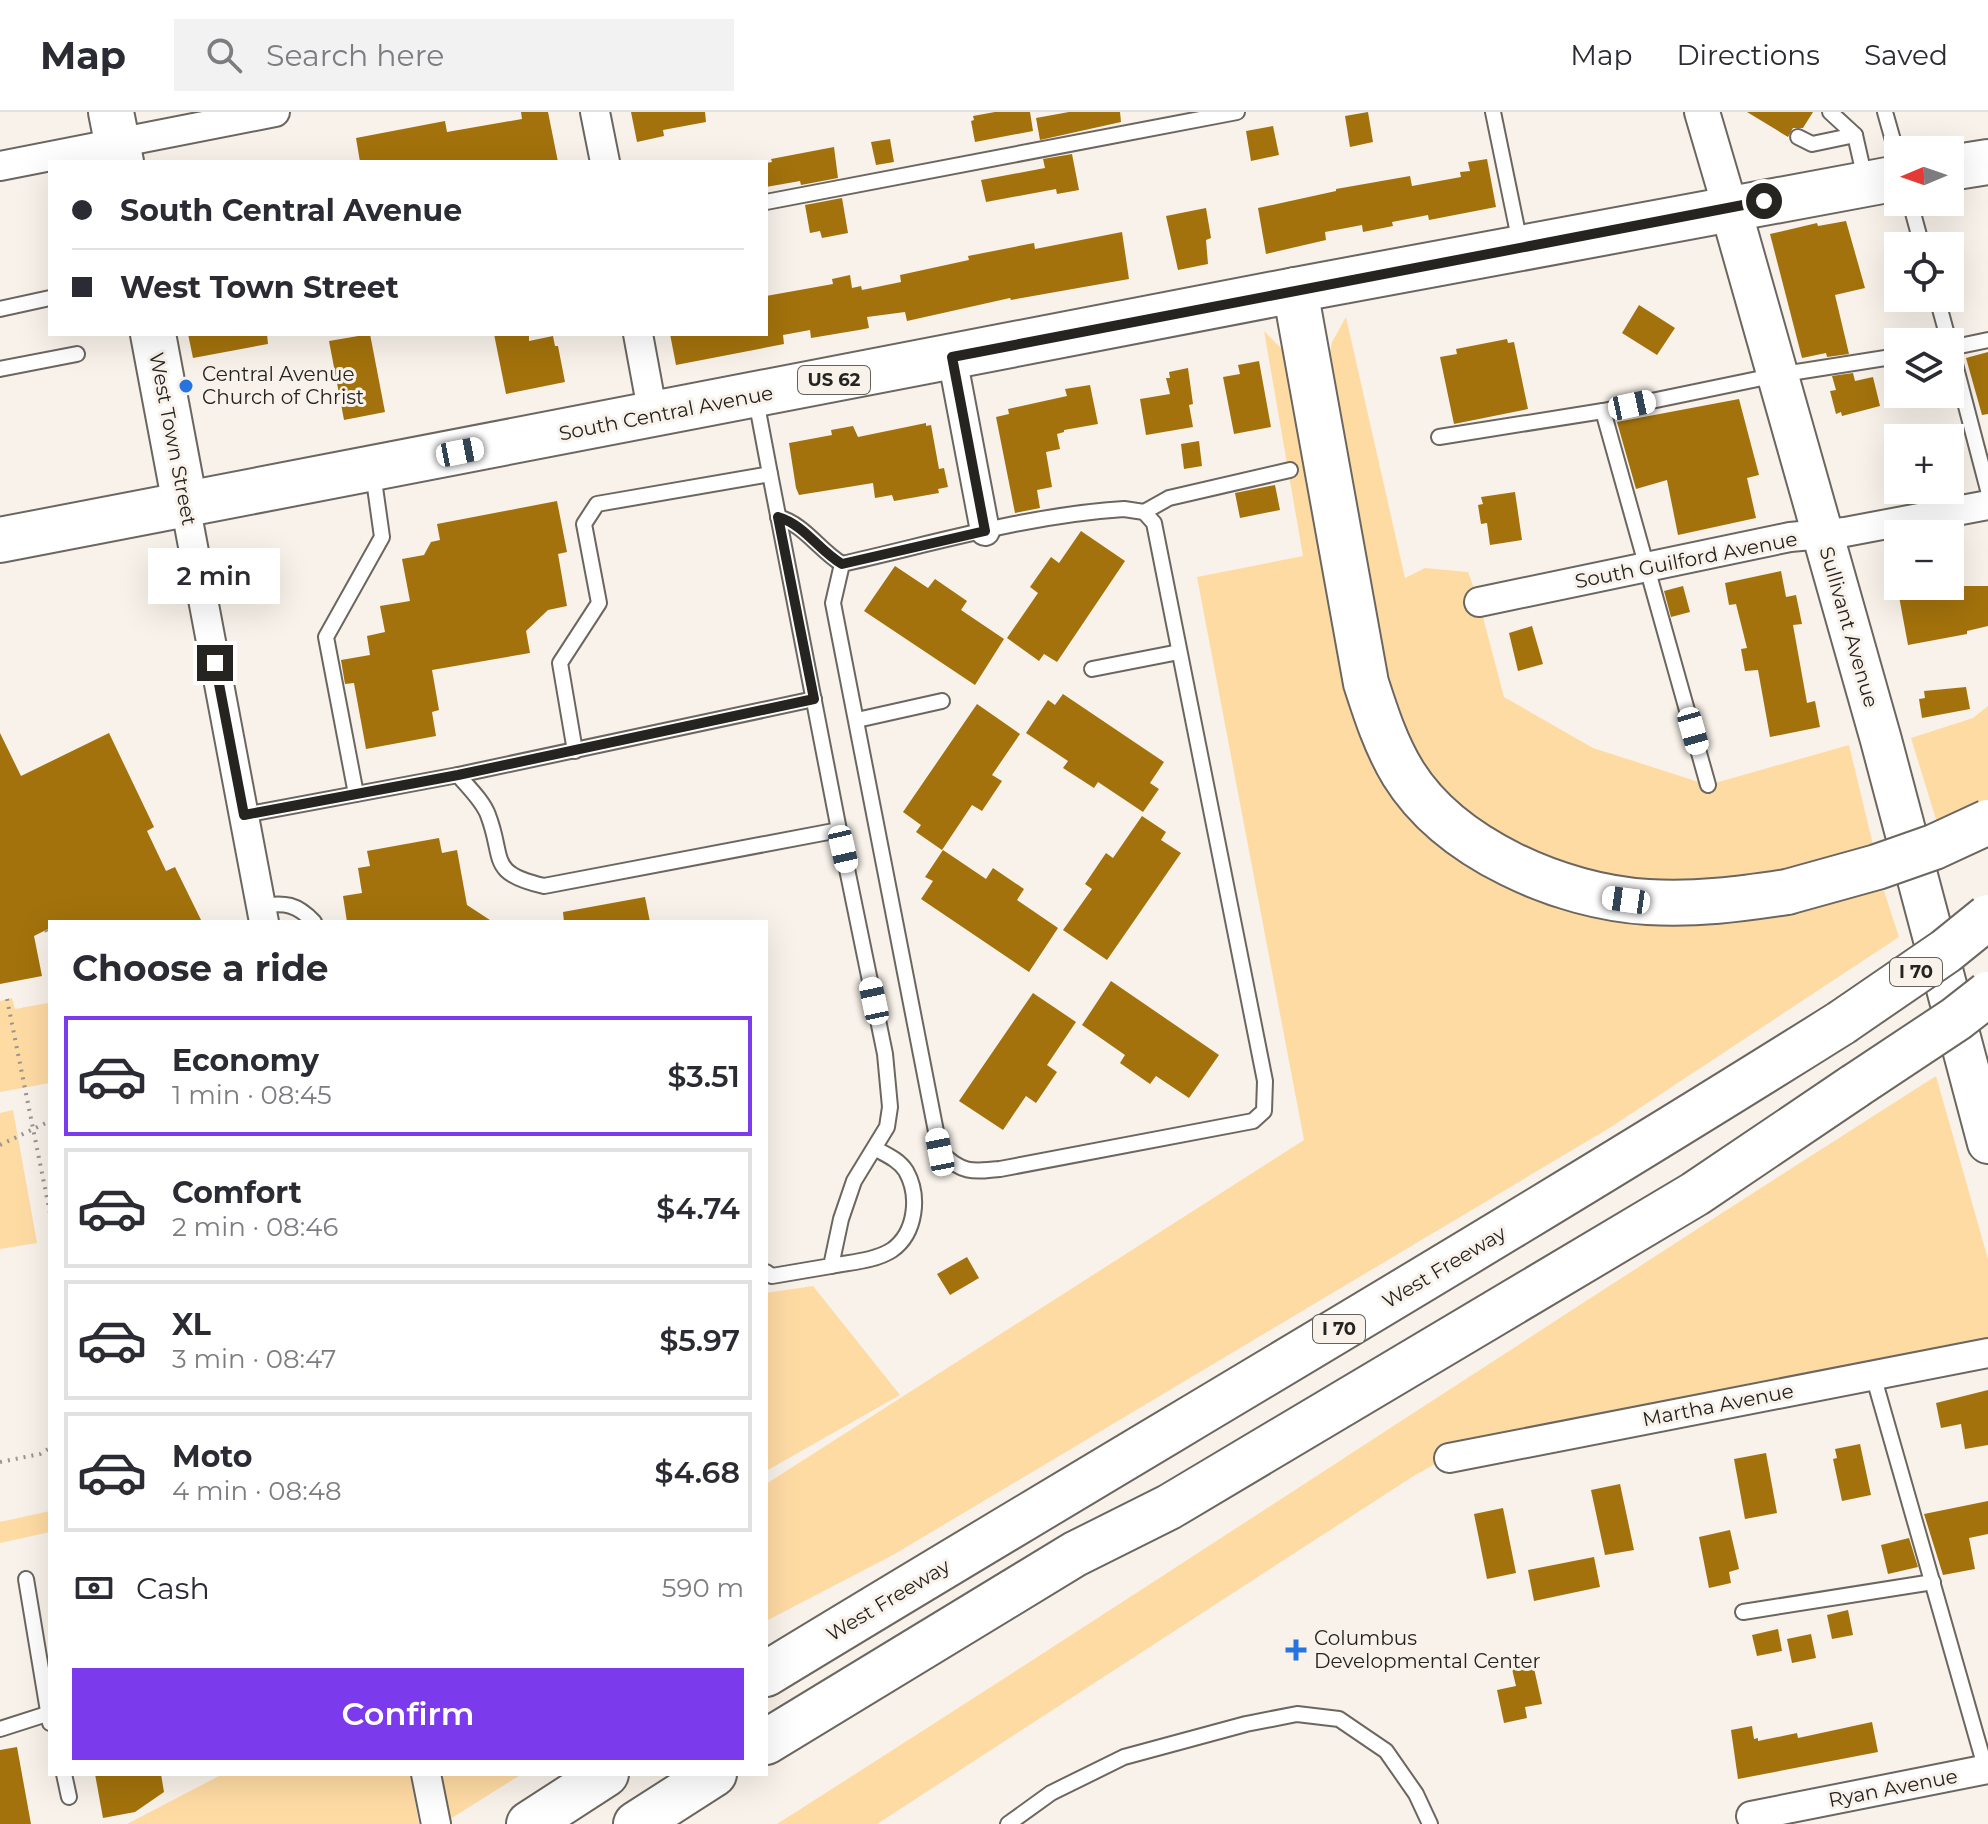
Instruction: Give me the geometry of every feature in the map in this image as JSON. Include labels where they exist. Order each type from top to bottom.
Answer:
[{"type":"main road","points":[[1964,166],[1988,162]]},
{"type":"main road","name":"South Central Avenue","points":[[0,540],[1730,207],[1884,174]]},
{"type":"main road","name":"Sullivant Avenue","points":[[1730,207],[1885,754],[1988,1143]]},
{"type":"main road","points":[[1295,290],[1366,683],[1381,730],[1403,775],[1436,813],[1473,844],[1516,866],[1604,897],[1648,902],[1719,902],[1787,892],[1877,867],[1934,847],[1988,822]]},
{"type":"main road","name":"West Town Street","points":[[153,336],[185,504]]},
{"type":"main road","name":"West Freeway","points":[[768,1673],[1623,1160],[1841,1023],[1946,951],[1988,917]]},
{"type":"main road","points":[[768,1741],[1075,1554],[1169,1507],[1695,1194],[1956,1019],[1988,994]]},
{"type":"main road","points":[[529,1824],[603,1776]]},
{"type":"main road","points":[[636,1824],[711,1776]]},
{"type":"street","points":[[0,166],[116,139],[275,112]]},
{"type":"street","points":[[595,112],[605,160]]},
{"type":"street","name":"Sullivant Avenue","points":[[1702,112],[1730,207]]},
{"type":"street","points":[[638,336],[653,415]]},
{"type":"street","points":[[952,357],[985,531]]},
{"type":"street","name":"West Town Street","points":[[185,504],[262,914]]},
{"type":"street","name":"South Guilford Avenue","points":[[1479,602],[1790,537],[1845,532],[1988,505]]},
{"type":"street","name":"Martha Avenue","points":[[1449,1458],[1988,1353]]},
{"type":"street","name":"Ryan Avenue","points":[[1751,1816],[1987,1770]]},
{"type":"street","points":[[426,1776],[436,1824]]},
{"type":"lane","points":[[768,202],[1237,112]]},
{"type":"lane","points":[[1493,112],[1521,247]]},
{"type":"lane","points":[[1830,112],[1855,135],[1884,169]]},
{"type":"lane","points":[[1885,112],[1886,136]]},
{"type":"lane","points":[[1798,137],[1812,144],[1855,135]]},
{"type":"lane","points":[[0,309],[48,298]]},
{"type":"lane","points":[[1964,344],[1988,340]]},
{"type":"lane","points":[[0,369],[77,354]]},
{"type":"lane","points":[[1439,437],[1603,411],[1777,375],[1884,358]]},
{"type":"lane","points":[[755,396],[885,1054],[890,1107],[887,1127],[854,1181],[841,1219],[831,1266]]},
{"type":"lane","points":[[1964,399],[1988,490]]},
{"type":"lane","points":[[1603,411],[1708,785]]},
{"type":"lane","points":[[356,794],[326,637],[382,537],[372,469]]},
{"type":"lane","points":[[778,517],[793,521],[830,557],[842,564],[985,531],[1091,512],[1124,509],[1144,512],[1169,498],[1290,470]]},
{"type":"lane","points":[[575,751],[560,663],[599,603],[584,524],[597,504],[770,474]]},
{"type":"lane","points":[[842,564],[833,603],[940,1152],[953,1164],[969,1172],[1000,1169],[1253,1121],[1264,1111],[1265,1081],[1154,523],[1144,512]]},
{"type":"lane","points":[[1092,669],[1179,652]]},
{"type":"lane","points":[[244,815],[458,775],[814,699]]},
{"type":"lane","points":[[857,720],[942,701]]},
{"type":"lane","points":[[458,775],[488,813],[497,858],[516,880],[544,886],[839,830]]},
{"type":"lane","points":[[262,914],[281,903],[294,905],[312,920]]},
{"type":"lane","points":[[768,1273],[772,1276],[876,1258],[893,1249],[907,1233],[914,1216],[914,1197],[906,1171],[895,1159],[876,1149]]},
{"type":"lane","points":[[1873,1375],[1987,1770]]},
{"type":"lane","points":[[26,1579],[48,1711]]},
{"type":"lane","points":[[1743,1612],[1933,1582]]},
{"type":"lane","points":[[1008,1824],[1051,1793],[1124,1757],[1246,1724],[1297,1714],[1339,1719],[1386,1751],[1416,1794],[1430,1824]]},
{"type":"lane","points":[[0,1729],[48,1717]]},
{"type":"lane","points":[[64,1776],[69,1797]]},
{"type":"path","points":[[46,930],[48,934]]},
{"type":"path","points":[[7,999],[48,1203]]},
{"type":"path","points":[[0,1145],[48,1122]]},
{"type":"path","points":[[0,1462],[40,1454],[48,1449]]},
{"type":"shaded area","points":[[1346,317],[1405,578],[1425,568],[1468,572],[1504,697],[1593,748],[1708,785],[1849,745],[1875,853],[1776,879],[1648,884],[1580,870],[1514,845],[1465,814],[1433,782],[1405,734],[1388,684],[1327,367],[1332,342]]},
{"type":"shaded area","points":[[1264,331],[1282,349],[1352,697],[1371,750],[1556,898],[1882,885],[1899,937],[1611,1127],[893,1555],[768,1620],[768,1483],[1304,1140],[1197,577],[1303,556]]},
{"type":"shaded area","points":[[1988,706],[1988,800],[1938,826],[1911,738],[1973,718]]},
{"type":"shaded area","points":[[12,998],[15,1009],[48,1003],[48,1083],[0,1092],[0,1001]]},
{"type":"shaded area","points":[[1936,1076],[1988,1259],[1988,1339],[1481,1438],[1412,1477],[877,1824],[777,1824],[1646,1262]]},
{"type":"shaded area","points":[[13,1110],[37,1243],[0,1249],[0,1113]]},
{"type":"shaded area","points":[[813,1286],[900,1395],[768,1470],[768,1293]]},
{"type":"shaded area","points":[[48,1511],[48,1532],[0,1543],[0,1522]]},
{"type":"shaded area","points":[[219,1776],[410,1776],[419,1824],[127,1824]]},
{"type":"shaded area","points":[[440,1776],[519,1776],[450,1819]]},
{"type":"building","points":[[521,112],[548,112],[558,160],[360,160],[356,138],[445,121],[447,132],[522,119]]},
{"type":"building","points":[[631,112],[705,112],[706,122],[663,130],[664,136],[637,142]]},
{"type":"building","points":[[995,112],[1030,112],[1033,131],[975,142],[973,116]]},
{"type":"building","points":[[1069,112],[1120,112],[1121,122],[1040,140],[1036,118]]},
{"type":"building","points":[[1368,112],[1373,142],[1350,147],[1345,116]]},
{"type":"building","points":[[1747,112],[1813,112],[1803,128],[1793,128],[1788,137]]},
{"type":"building","points":[[1273,126],[1279,155],[1251,161],[1246,131]]},
{"type":"building","points":[[890,139],[894,162],[876,165],[871,142]]},
{"type":"building","points":[[834,147],[838,178],[801,185],[800,181],[768,187],[768,163],[772,162],[771,159]]},
{"type":"building","points":[[1072,154],[1079,190],[1057,194],[1056,189],[986,202],[981,180],[1045,168],[1043,159]]},
{"type":"building","points":[[1487,159],[1496,207],[1429,220],[1428,215],[1363,232],[1362,225],[1325,232],[1326,240],[1266,254],[1258,208],[1336,189],[1410,176],[1412,186],[1461,177],[1460,172],[1470,171],[1468,162]]},
{"type":"building","points":[[842,198],[848,233],[822,238],[820,231],[810,233],[805,205]]},
{"type":"building","points":[[1206,208],[1211,238],[1206,240],[1208,264],[1178,270],[1166,216]]},
{"type":"building","points":[[1846,221],[1865,288],[1835,295],[1849,354],[1827,357],[1826,353],[1802,358],[1770,234],[1817,223],[1818,226]]},
{"type":"building","points":[[1122,232],[1129,279],[1010,298],[907,321],[905,312],[867,317],[869,328],[811,338],[810,330],[783,335],[784,344],[676,365],[670,336],[768,336],[768,296],[833,284],[832,279],[850,275],[852,288],[861,286],[862,290],[901,282],[900,275],[969,260],[968,256],[1034,243],[1035,249]]},
{"type":"building","points":[[1639,305],[1675,328],[1657,355],[1622,333]]},
{"type":"building","points":[[188,336],[267,336],[268,344],[193,358]]},
{"type":"building","points":[[370,336],[385,412],[344,420],[329,341]]},
{"type":"building","points":[[494,336],[529,336],[529,341],[553,336],[565,382],[506,394]]},
{"type":"building","points":[[1507,339],[1508,343],[1514,342],[1528,409],[1454,424],[1440,357],[1457,354],[1456,349]]},
{"type":"building","points":[[1988,352],[1988,414],[1982,415],[1966,358]]},
{"type":"building","points":[[1259,361],[1271,427],[1234,434],[1223,377],[1240,374],[1238,365]]},
{"type":"building","points":[[1188,368],[1193,427],[1146,435],[1140,399],[1170,394],[1166,378],[1170,378],[1169,372]]},
{"type":"building","points":[[1853,373],[1855,381],[1873,377],[1880,406],[1842,416],[1841,412],[1836,414],[1830,391],[1836,390],[1832,376]]},
{"type":"building","points":[[1090,385],[1098,424],[1057,434],[1060,449],[1046,452],[1052,487],[1037,490],[1040,508],[1015,513],[996,417],[1009,414],[1008,409],[1067,396],[1065,389]]},
{"type":"building","points":[[1739,399],[1759,475],[1747,478],[1756,518],[1678,535],[1667,480],[1636,489],[1617,422]]},
{"type":"building","points":[[926,423],[926,426],[931,425],[939,469],[944,468],[948,487],[938,489],[939,493],[894,501],[892,495],[875,498],[873,483],[799,495],[789,443],[832,435],[831,430],[853,426],[858,437]]},
{"type":"building","points":[[1199,441],[1202,466],[1184,469],[1181,444]]},
{"type":"building","points":[[1275,485],[1280,510],[1240,518],[1235,493]]},
{"type":"building","points":[[1515,492],[1522,540],[1490,545],[1487,523],[1481,524],[1478,505],[1483,504],[1481,497]]},
{"type":"building","points":[[557,501],[567,552],[558,554],[567,606],[548,610],[526,631],[530,653],[432,670],[439,710],[432,712],[436,736],[366,749],[354,683],[345,684],[341,660],[370,655],[367,636],[385,632],[380,606],[410,601],[402,559],[424,555],[431,542],[440,540],[437,524]]},
{"type":"building","points":[[1081,531],[1125,561],[1057,662],[1044,654],[1039,661],[1007,638],[1038,593],[1030,587],[1051,557],[1059,563]]},
{"type":"building","points":[[895,566],[928,588],[935,579],[967,601],[961,610],[1004,639],[975,685],[864,611]]},
{"type":"building","points":[[1781,571],[1786,597],[1796,595],[1802,624],[1793,625],[1807,703],[1815,701],[1820,727],[1770,737],[1758,670],[1745,671],[1741,649],[1747,648],[1736,604],[1729,605],[1725,583]]},
{"type":"building","points":[[1683,586],[1690,612],[1671,617],[1664,591]]},
{"type":"building","points":[[1964,586],[1988,586],[1988,626],[1967,631],[1967,634],[1908,645],[1900,600],[1964,600]]},
{"type":"building","points":[[1532,626],[1543,664],[1518,671],[1509,633]]},
{"type":"building","points":[[1966,687],[1970,709],[1922,718],[1919,699],[1925,698],[1924,691]]},
{"type":"building","points":[[1063,694],[1164,762],[1150,783],[1159,789],[1143,812],[1098,782],[1094,788],[1063,768],[1068,761],[1026,733],[1048,700],[1055,705]]},
{"type":"building","points":[[977,704],[1020,734],[992,775],[1002,781],[982,811],[972,805],[942,850],[916,832],[921,825],[903,812]]},
{"type":"building","points":[[0,733],[21,776],[109,733],[154,827],[147,831],[166,871],[175,867],[201,920],[48,920],[48,929],[34,936],[42,976],[0,984]]},
{"type":"building","points":[[1142,816],[1166,832],[1161,840],[1181,853],[1107,960],[1063,930],[1092,889],[1085,884],[1106,853],[1113,858]]},
{"type":"building","points":[[439,838],[442,853],[457,850],[467,905],[490,920],[347,920],[343,896],[362,893],[358,868],[370,866],[367,851]]},
{"type":"building","points":[[943,850],[986,879],[993,868],[1024,889],[1017,900],[1058,928],[1029,972],[921,899],[933,881],[925,877]]},
{"type":"building","points":[[645,897],[650,920],[564,920],[563,912]]},
{"type":"building","points":[[1111,981],[1219,1055],[1189,1098],[1156,1076],[1150,1084],[1120,1063],[1125,1055],[1082,1025]]},
{"type":"building","points":[[1033,993],[1076,1022],[1047,1065],[1057,1072],[1036,1103],[1026,1096],[1003,1130],[959,1101]]},
{"type":"building","points":[[967,1257],[979,1278],[950,1295],[937,1274]]},
{"type":"building","points":[[1988,1390],[1988,1445],[1965,1449],[1961,1424],[1941,1428],[1936,1403]]},
{"type":"building","points":[[1860,1444],[1871,1495],[1842,1501],[1833,1459],[1837,1458],[1835,1449]]},
{"type":"building","points":[[1766,1453],[1777,1513],[1745,1519],[1734,1459]]},
{"type":"building","points":[[1620,1484],[1634,1550],[1605,1555],[1591,1490]]},
{"type":"building","points":[[1988,1501],[1988,1534],[1969,1538],[1975,1569],[1943,1575],[1924,1514]]},
{"type":"building","points":[[1503,1508],[1516,1573],[1487,1579],[1474,1514]]},
{"type":"building","points":[[1730,1530],[1739,1569],[1729,1572],[1731,1583],[1709,1588],[1699,1537]]},
{"type":"building","points":[[1909,1538],[1918,1567],[1888,1574],[1881,1545]]},
{"type":"building","points":[[1594,1557],[1600,1587],[1534,1601],[1528,1570]]},
{"type":"building","points":[[1848,1610],[1853,1635],[1832,1639],[1827,1615]]},
{"type":"building","points":[[1778,1629],[1782,1651],[1757,1656],[1752,1635]]},
{"type":"building","points":[[1811,1634],[1816,1658],[1792,1663],[1787,1639]]},
{"type":"building","points":[[1533,1664],[1542,1704],[1525,1707],[1527,1718],[1504,1723],[1497,1690],[1516,1686],[1512,1669]]},
{"type":"building","points":[[1872,1722],[1878,1752],[1738,1779],[1731,1730],[1752,1726],[1754,1739],[1758,1738],[1758,1741],[1797,1733],[1798,1738]]},
{"type":"building","points":[[17,1747],[31,1824],[0,1824],[0,1750]]},
{"type":"building","points":[[95,1776],[161,1776],[164,1792],[135,1812],[103,1818]]},
{"type":"place","name":"Central Avenue Church of Christ","points":[[186,386]]},
{"type":"place","name":"Columbus Developmental Center","points":[[1296,1650]]},
{"type":"route","points":[[215,663],[244,815],[458,775],[814,699],[778,517],[793,521],[830,557],[842,564],[985,531],[952,357],[1764,201]]}]
